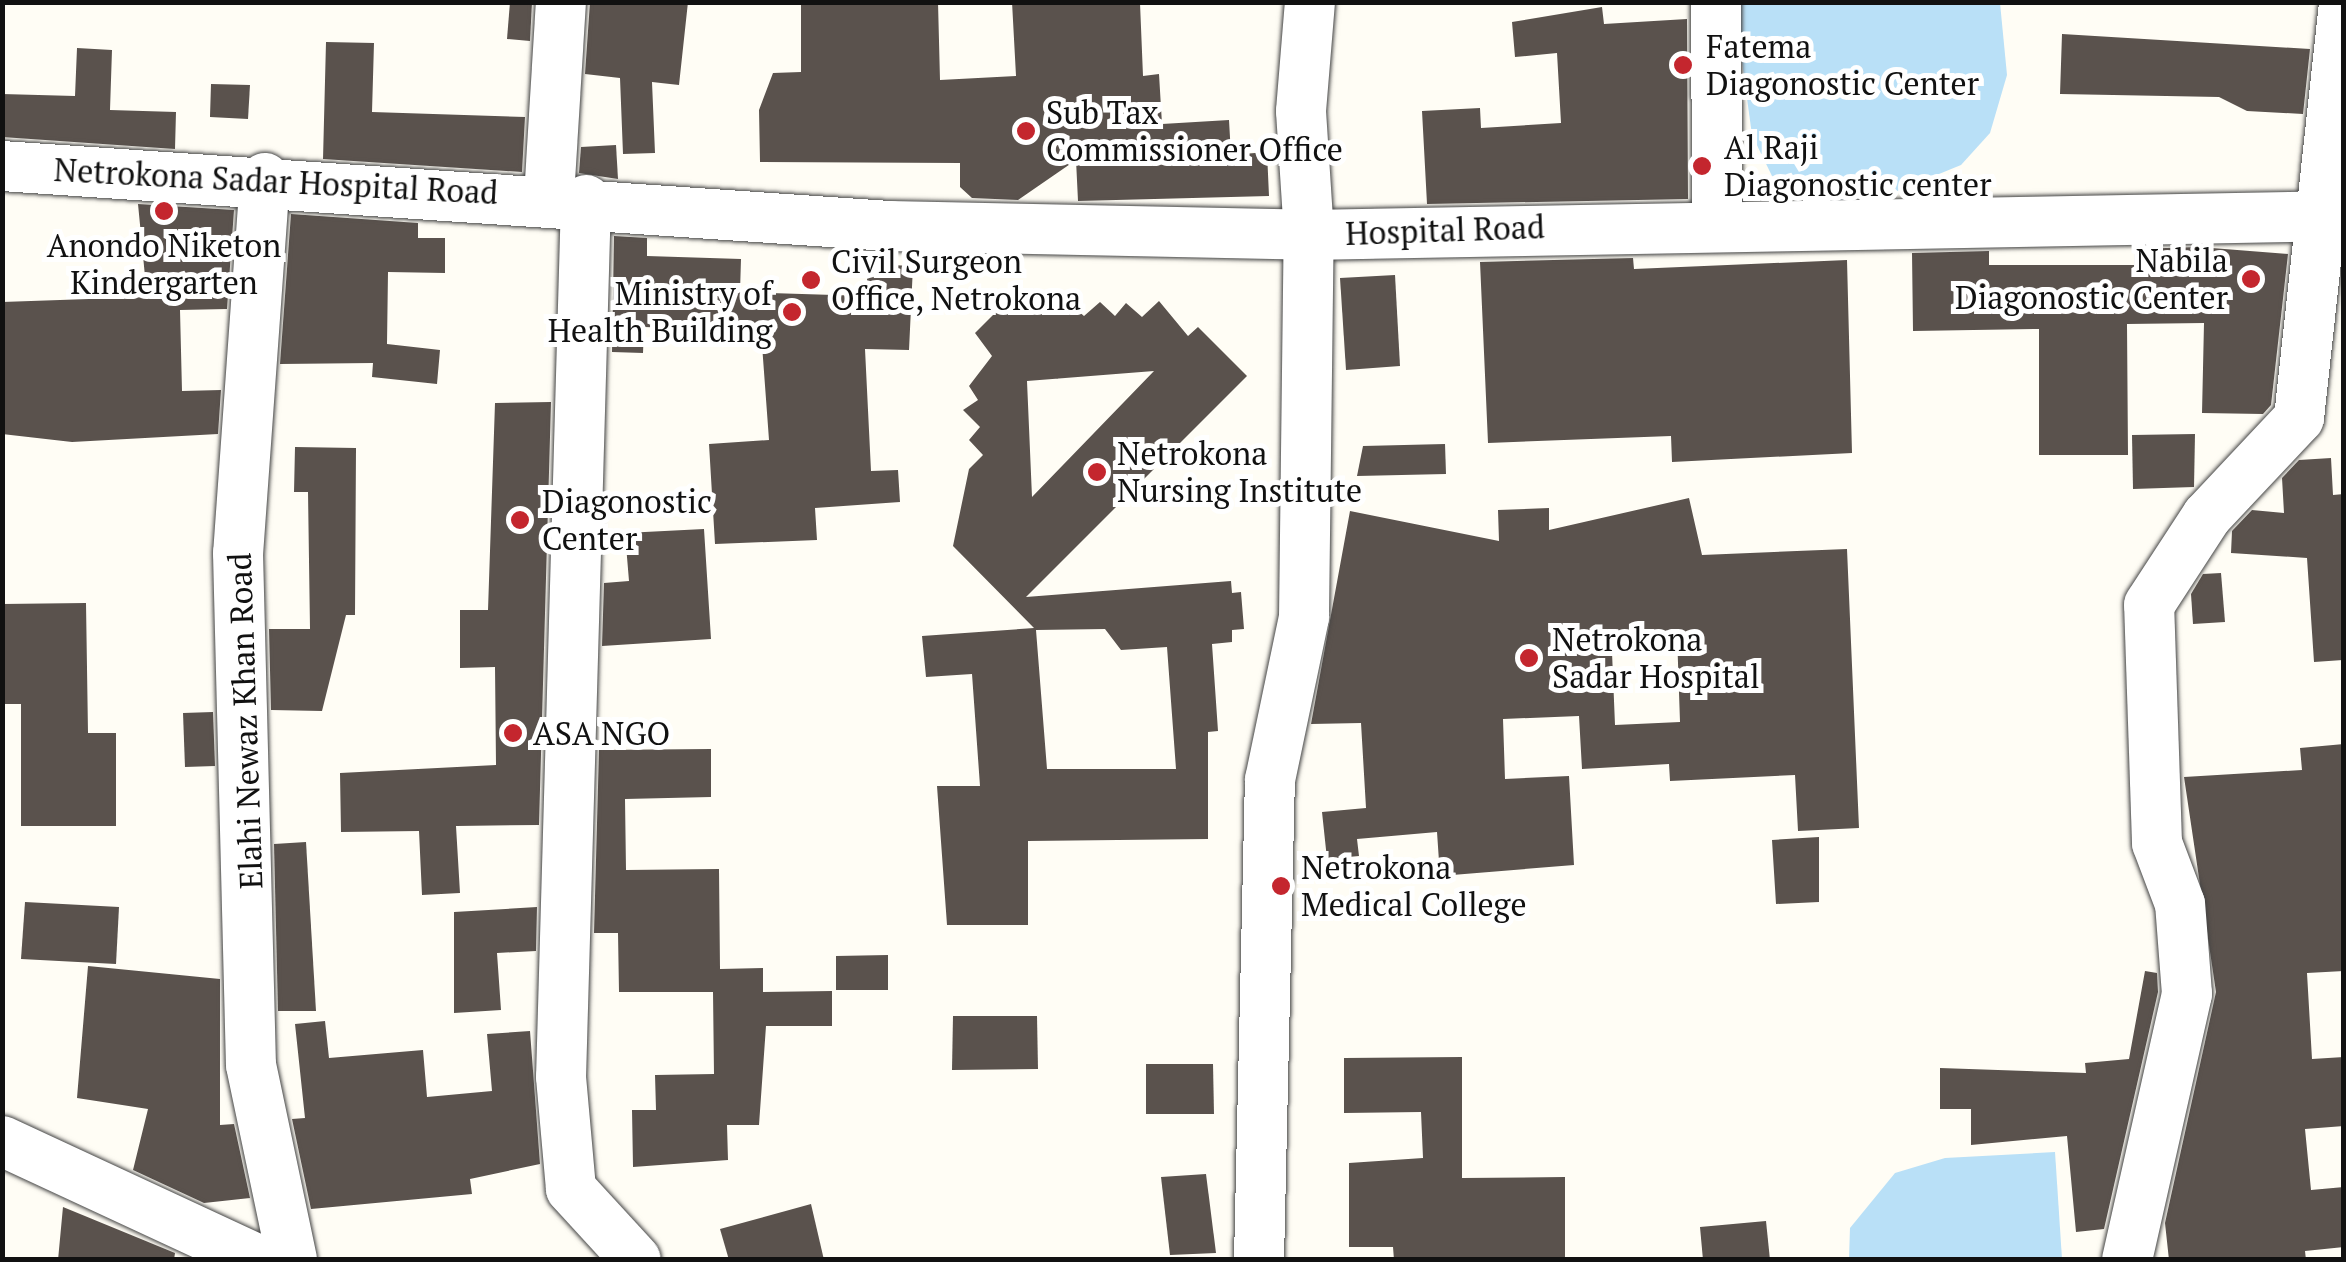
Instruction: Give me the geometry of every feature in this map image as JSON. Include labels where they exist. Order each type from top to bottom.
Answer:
[{"type":"street","points":[[561,2],[567,199],[561,1077],[570,1189],[636,1260]]},
{"type":"street","points":[[1259,1260],[1270,780],[1304,617],[1310,235],[1301,111],[1310,2]]},
{"type":"street","points":[[1716,2],[1717,222]]},
{"type":"street","points":[[2127,1260],[2187,994],[2180,904],[2157,842],[2149,604],[2196,529],[2299,418],[2330,216],[2344,6]]},
{"type":"street","name":"Netrokona Sadar Hospital Road","points":[[2,166],[265,178],[567,199]]},
{"type":"street","name":"Elahi Newaz Khan Road","points":[[265,178],[238,554],[252,1065],[292,1260]]},
{"type":"street","name":"Hospital Road","points":[[567,199],[889,226],[1310,235],[1717,222],[2330,216]]},
{"type":"street","points":[[2,1141],[258,1260]]},
{"type":"water","points":[[1734,3],[2000,3],[2007,75],[1990,133],[1961,165],[1890,194],[1831,202],[1772,176],[1752,135]]},
{"type":"water","points":[[2055,1152],[2062,1259],[1849,1259],[1850,1228],[1895,1173],[1945,1158]]},
{"type":"building","points":[[510,2],[532,2],[530,41],[507,39]]},
{"type":"building","points":[[590,2],[688,2],[679,85],[652,82],[655,153],[623,154],[620,78],[585,74]]},
{"type":"building","points":[[801,2],[938,2],[940,80],[1016,76],[1012,2],[1140,3],[1143,76],[1159,74],[1162,124],[1229,120],[1231,155],[1267,152],[1269,196],[1078,201],[1076,160],[1018,200],[972,198],[960,187],[960,163],[760,162],[759,110],[773,73],[801,72]]},
{"type":"building","points":[[1602,7],[1604,24],[1687,19],[1688,199],[1427,204],[1422,111],[1480,108],[1481,128],[1561,123],[1557,53],[1515,57],[1512,22]]},
{"type":"building","points":[[2062,34],[2310,49],[2303,114],[2247,111],[2219,97],[2060,94]]},
{"type":"building","points":[[326,42],[374,43],[372,112],[525,117],[522,172],[323,159]]},
{"type":"building","points":[[77,48],[112,50],[110,110],[176,112],[175,149],[2,137],[2,94],[75,96]]},
{"type":"building","points":[[211,84],[250,85],[248,119],[210,117]]},
{"type":"building","points":[[616,145],[618,179],[579,173],[581,147]]},
{"type":"building","points":[[138,204],[234,210],[227,309],[180,310],[182,391],[221,390],[218,434],[72,442],[2,434],[2,302],[147,297]]},
{"type":"building","points":[[291,214],[418,223],[418,238],[445,238],[445,273],[388,272],[387,344],[440,350],[437,384],[372,377],[373,363],[280,364]]},
{"type":"building","points":[[614,236],[647,238],[647,256],[741,259],[740,292],[866,296],[868,264],[913,266],[909,350],[865,349],[871,471],[898,470],[900,502],[815,508],[817,540],[715,544],[709,444],[769,440],[761,331],[644,327],[643,353],[612,352]]},
{"type":"building","points":[[2199,247],[2288,254],[2271,405],[2263,414],[2202,413],[2204,323],[2127,324],[2128,455],[2039,455],[2039,329],[1913,331],[1912,253],[1989,251],[1989,265],[2134,265],[2134,249]]},
{"type":"building","points":[[1633,258],[1634,269],[1847,260],[1852,453],[1672,462],[1671,436],[1488,443],[1480,262]]},
{"type":"building","points":[[1395,275],[1400,366],[1346,370],[1340,278]]},
{"type":"building","points":[[1043,300],[1058,315],[1070,304],[1084,316],[1100,302],[1115,316],[1126,303],[1142,317],[1159,301],[1188,336],[1198,327],[1247,376],[1026,597],[1231,581],[1232,593],[1241,592],[1244,629],[1232,630],[1232,642],[1212,644],[1218,731],[1208,732],[1208,839],[1028,841],[1028,925],[947,925],[937,786],[980,786],[972,674],[926,677],[922,636],[1034,628],[953,546],[969,469],[983,455],[969,440],[980,427],[963,410],[978,400],[969,386],[992,356],[975,333],[1006,302],[1026,314]],"holes":[[[1154,371],[1032,497],[1027,381]],[[1105,629],[1121,650],[1167,647],[1176,769],[1047,769],[1036,630]]]},
{"type":"building","points":[[551,402],[539,825],[456,826],[460,893],[422,895],[419,831],[341,832],[340,773],[496,765],[495,667],[460,668],[460,610],[488,610],[495,403]]},
{"type":"building","points":[[2195,434],[2194,487],[2133,489],[2132,435]]},
{"type":"building","points":[[1445,444],[1446,474],[1357,476],[1363,446]]},
{"type":"building","points":[[295,447],[356,448],[355,615],[346,615],[322,711],[271,710],[269,629],[310,629],[308,492],[294,492]]},
{"type":"building","points":[[2331,458],[2333,495],[2344,494],[2343,660],[2314,662],[2307,558],[2231,553],[2232,531],[2252,510],[2284,513],[2282,478],[2299,460]]},
{"type":"building","points":[[1689,498],[1702,555],[1847,549],[1859,828],[1798,831],[1795,775],[1670,781],[1669,764],[1582,769],[1579,716],[1503,719],[1505,779],[1569,776],[1574,865],[1440,876],[1437,832],[1357,839],[1359,856],[1327,859],[1322,812],[1366,808],[1361,723],[1311,724],[1350,511],[1499,541],[1498,510],[1549,508],[1549,530]],"holes":[[[1677,634],[1680,722],[1615,725],[1612,652]]]},
{"type":"building","points":[[704,529],[711,639],[602,646],[604,583],[629,581],[625,533]]},
{"type":"building","points":[[2221,573],[2225,622],[2193,624],[2191,594],[2203,574]]},
{"type":"building","points":[[86,603],[88,733],[116,733],[116,826],[21,826],[21,704],[2,704],[2,604]]},
{"type":"building","points":[[213,712],[215,766],[185,767],[183,713]]},
{"type":"building","points":[[2344,744],[2344,971],[2307,973],[2312,1059],[2344,1057],[2344,1126],[2305,1129],[2311,1190],[2344,1187],[2344,1247],[2305,1251],[2306,1260],[2169,1260],[2165,1223],[2216,992],[2184,777],[2302,770],[2300,748]]},
{"type":"building","points":[[711,749],[711,797],[625,799],[626,870],[719,869],[720,969],[763,968],[763,992],[832,991],[832,1026],[766,1026],[759,1125],[727,1125],[728,1160],[633,1167],[632,1110],[656,1110],[655,1075],[714,1074],[713,992],[619,992],[618,933],[594,933],[599,750]]},
{"type":"building","points":[[1819,837],[1819,902],[1776,904],[1772,840]]},
{"type":"building","points":[[306,842],[316,1011],[278,1011],[274,844]]},
{"type":"building","points":[[25,902],[119,907],[116,964],[21,959]]},
{"type":"building","points":[[537,907],[536,951],[497,953],[501,1010],[454,1013],[454,912]]},
{"type":"building","points":[[888,955],[888,990],[836,990],[836,956]]},
{"type":"building","points":[[88,966],[220,979],[220,1125],[234,1124],[250,1198],[204,1203],[133,1170],[148,1109],[77,1098]]},
{"type":"building","points":[[2145,971],[2157,973],[2158,992],[2104,1229],[2076,1232],[2067,1136],[1971,1145],[1971,1109],[1940,1109],[1940,1068],[2086,1073],[2085,1063],[2129,1059]]},
{"type":"building","points":[[953,1016],[1037,1016],[1038,1069],[952,1070]]},
{"type":"building","points":[[325,1021],[329,1058],[423,1050],[427,1097],[492,1091],[487,1034],[530,1031],[540,1164],[470,1179],[472,1194],[311,1209],[292,1119],[305,1118],[295,1024]]},
{"type":"building","points":[[1462,1057],[1462,1178],[1565,1177],[1565,1260],[1394,1260],[1393,1247],[1349,1247],[1349,1163],[1423,1158],[1421,1112],[1344,1113],[1344,1058]]},
{"type":"building","points":[[1146,1064],[1213,1064],[1214,1114],[1146,1114]]},
{"type":"building","points":[[1206,1174],[1216,1253],[1170,1255],[1161,1177]]},
{"type":"building","points":[[811,1204],[824,1260],[729,1260],[720,1229]]},
{"type":"building","points":[[63,1207],[175,1253],[174,1260],[58,1260]]},
{"type":"building","points":[[1766,1221],[1770,1260],[1703,1260],[1700,1227]]},
{"type":"place","name":"Fatema Diagonostic Center","points":[[1683,65]]},
{"type":"place","name":"Sub Tax Commissioner Office","points":[[1026,131]]},
{"type":"place","name":"Al Raji Diagonostic center","points":[[1702,166]]},
{"type":"place","name":"Anondo Niketon Kindergarten","points":[[164,211]]},
{"type":"place","name":"Nabila Diagonostic Center","points":[[2251,279]]},
{"type":"place","name":"Civil Surgeon Office, Netrokona","points":[[811,280]]},
{"type":"place","name":"Ministry of Health Building","points":[[792,312]]},
{"type":"place","name":"Netrokona Nursing Institute","points":[[1097,472]]},
{"type":"place","name":"Diagonostic Center","points":[[520,520]]},
{"type":"place","name":"Netrokona Sadar Hospital","points":[[1529,658]]},
{"type":"place","name":"ASA NGO","points":[[513,733]]},
{"type":"place","name":"Netrokona Medical College","points":[[1281,886]]}]
